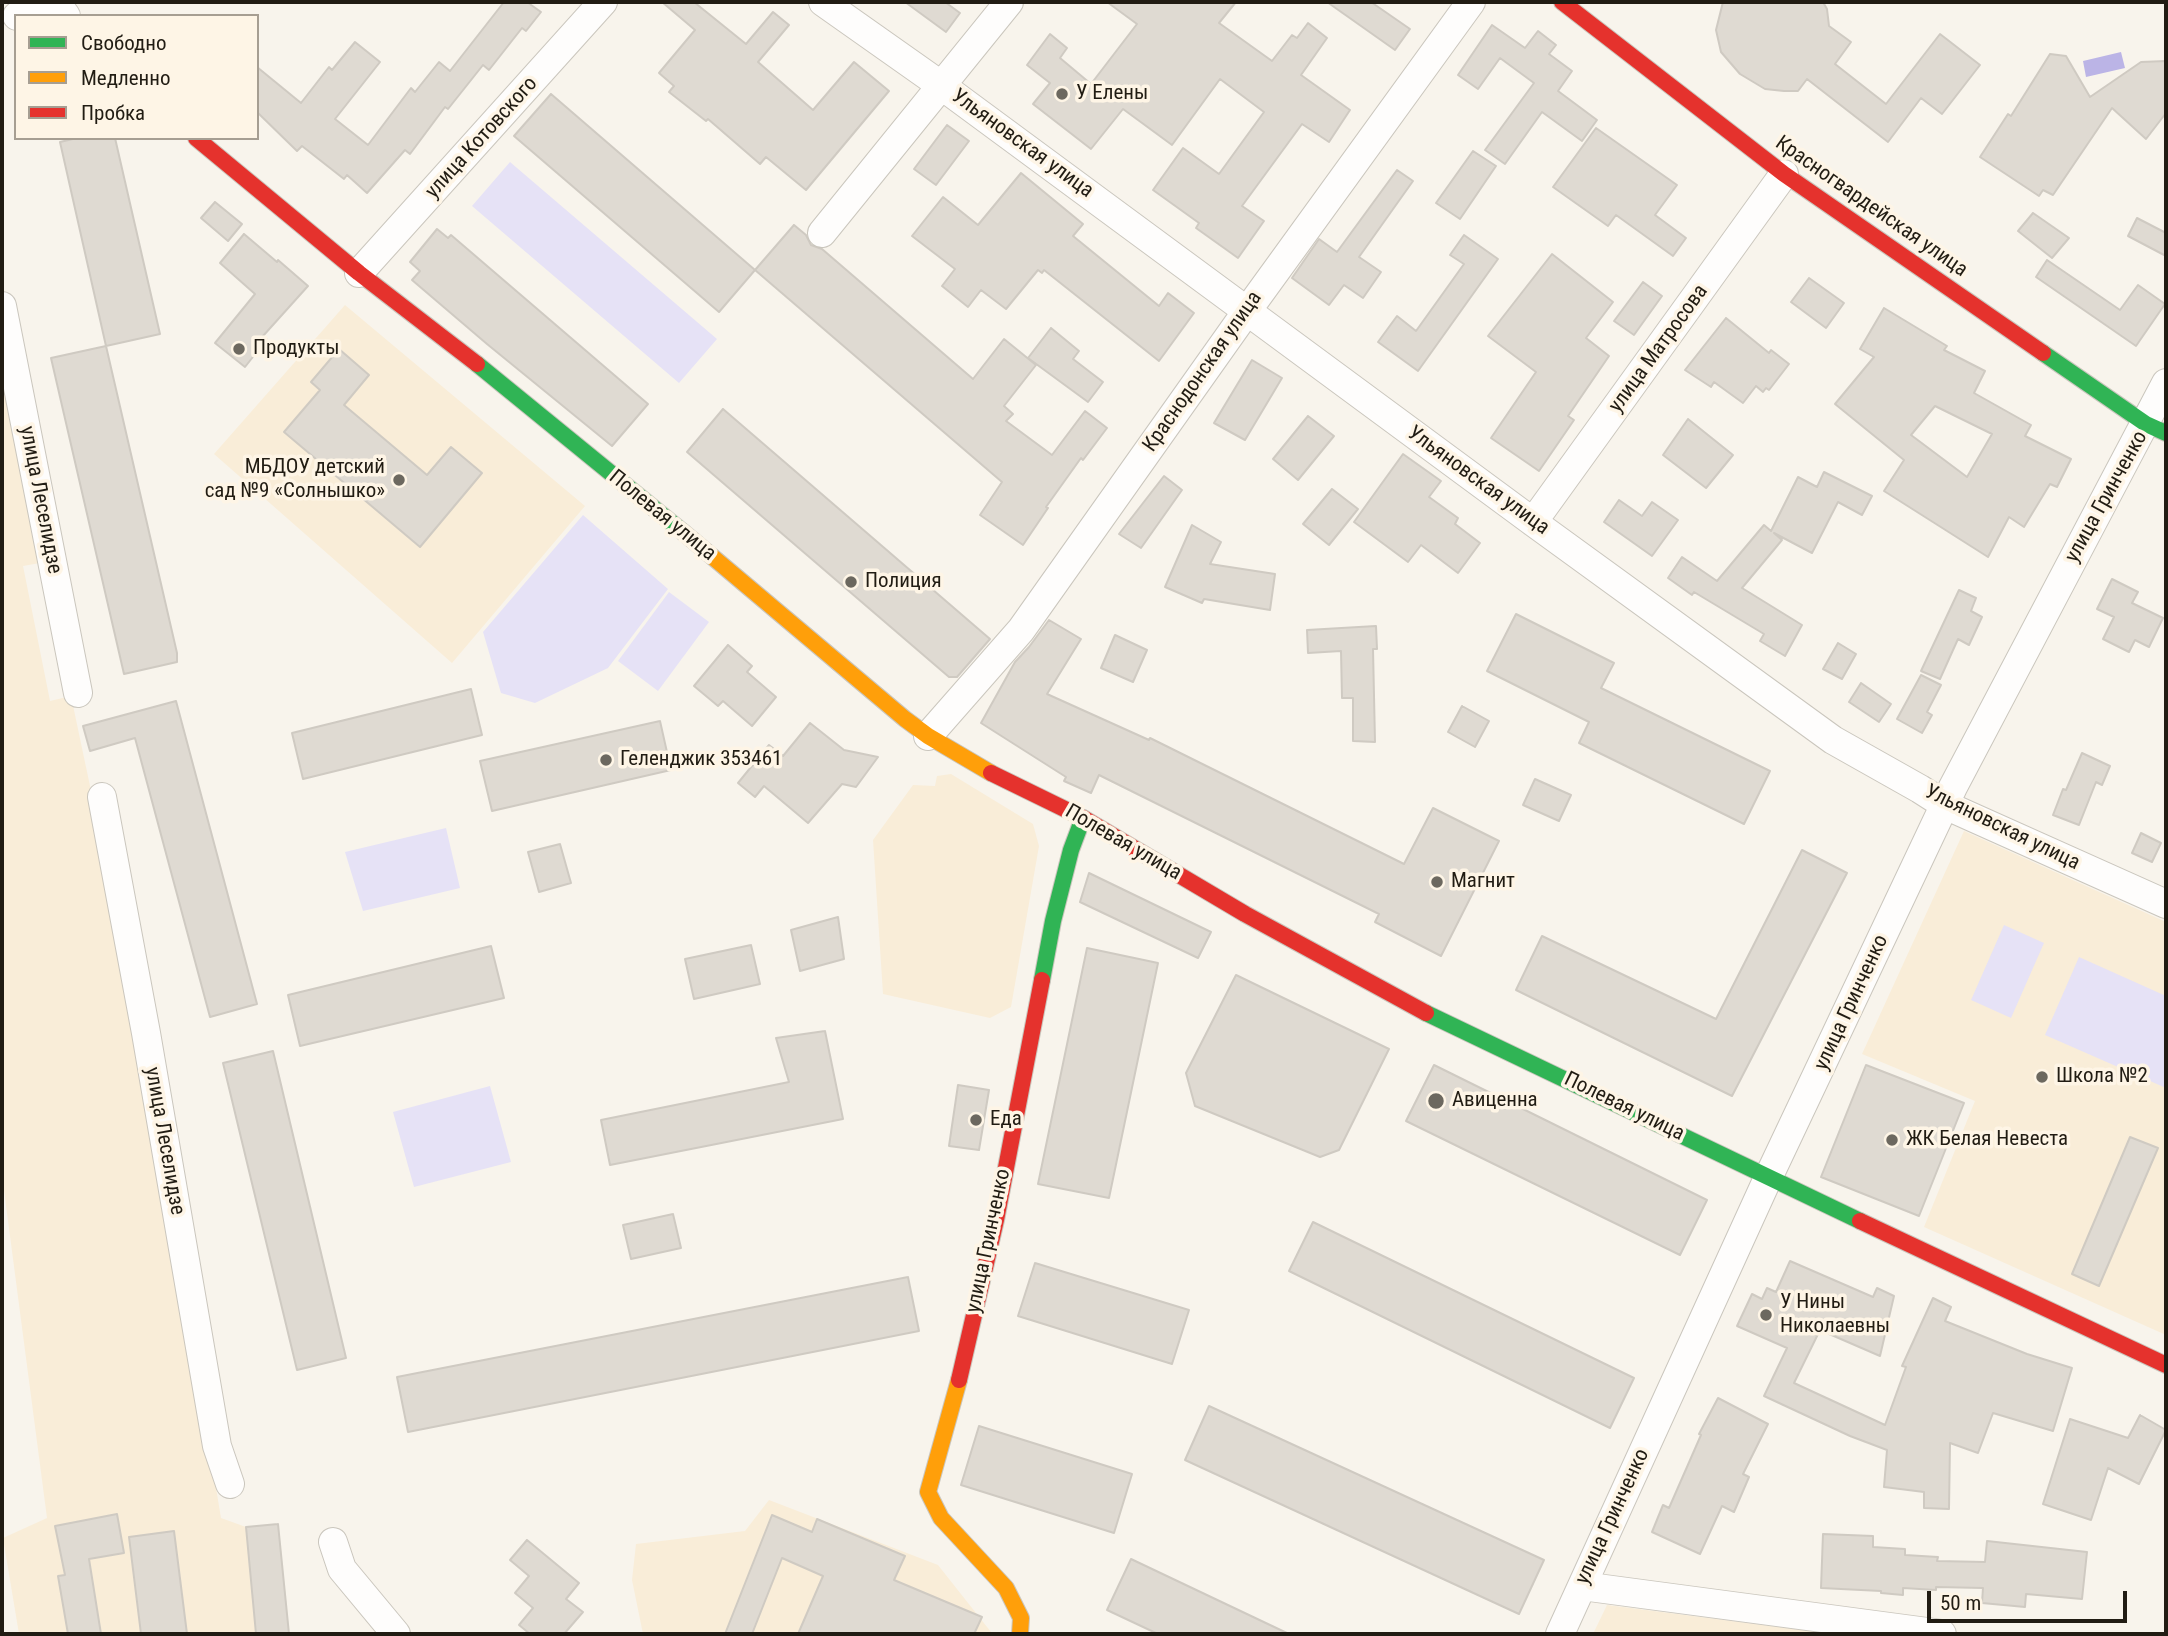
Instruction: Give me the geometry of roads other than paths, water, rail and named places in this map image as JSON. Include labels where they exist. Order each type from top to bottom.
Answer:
[{"type":"street","points":[[19,14],[44,2]]},
{"type":"street","name":"улица Котовского","points":[[359,273],[603,2]]},
{"type":"street","name":"Ульяновская улица","points":[[823,2],[942,86],[1833,740],[1945,805],[2166,904]]},
{"type":"street","points":[[822,233],[1009,2]]},
{"type":"street","name":"Краснодонская улица","points":[[928,736],[1021,630],[1247,310],[1471,2]]},
{"type":"street","name":"Красногвардейская улица","points":[[1562,2],[1784,174],[2156,428]]},
{"type":"street","name":"Полевая улица","points":[[198,140],[359,273],[474,362],[928,736],[995,775],[1083,818],[1245,914],[1423,1012],[2166,1365]]},
{"type":"street","name":"улица Матросова","points":[[1533,522],[1784,174]]},
{"type":"street","name":"улица Леселидзе","points":[[2,306],[78,693]]},
{"type":"street","name":"улица Гринченко","points":[[1560,1634],[1768,1178],[1945,805],[2128,452],[2156,428],[2166,383]]},
{"type":"street","name":"улица Леселидзе","points":[[102,797],[217,1446],[230,1484]]},
{"type":"street","name":"улица Гринченко","points":[[1020,1634],[1021,1618],[1006,1588],[941,1518],[928,1492],[951,1414],[996,1220],[1052,920],[1071,850],[1083,818]]},
{"type":"street","points":[[333,1542],[342,1569],[396,1634]]},
{"type":"street","points":[[1582,1586],[1942,1634]]},
{"type":"place","name":"У Елены","points":[[1062,94]]},
{"type":"place","name":"Продукты","points":[[239,349]]},
{"type":"place","name":"МБДОУ детский сад №9 «Солнышко»","points":[[399,480]]},
{"type":"place","name":"Полиция","points":[[851,582]]},
{"type":"place","name":"Геленджик 353461","points":[[606,760]]},
{"type":"place","name":"Магнит","points":[[1437,882]]},
{"type":"place","name":"Школа №2","points":[[2042,1077]]},
{"type":"place","name":"Авиценна","points":[[1436,1101]]},
{"type":"place","name":"Еда","points":[[976,1120]]},
{"type":"place","name":"ЖК Белая Невеста","points":[[1892,1140]]},
{"type":"place","name":"У Нины Николаевны","points":[[1766,1315]]}]
